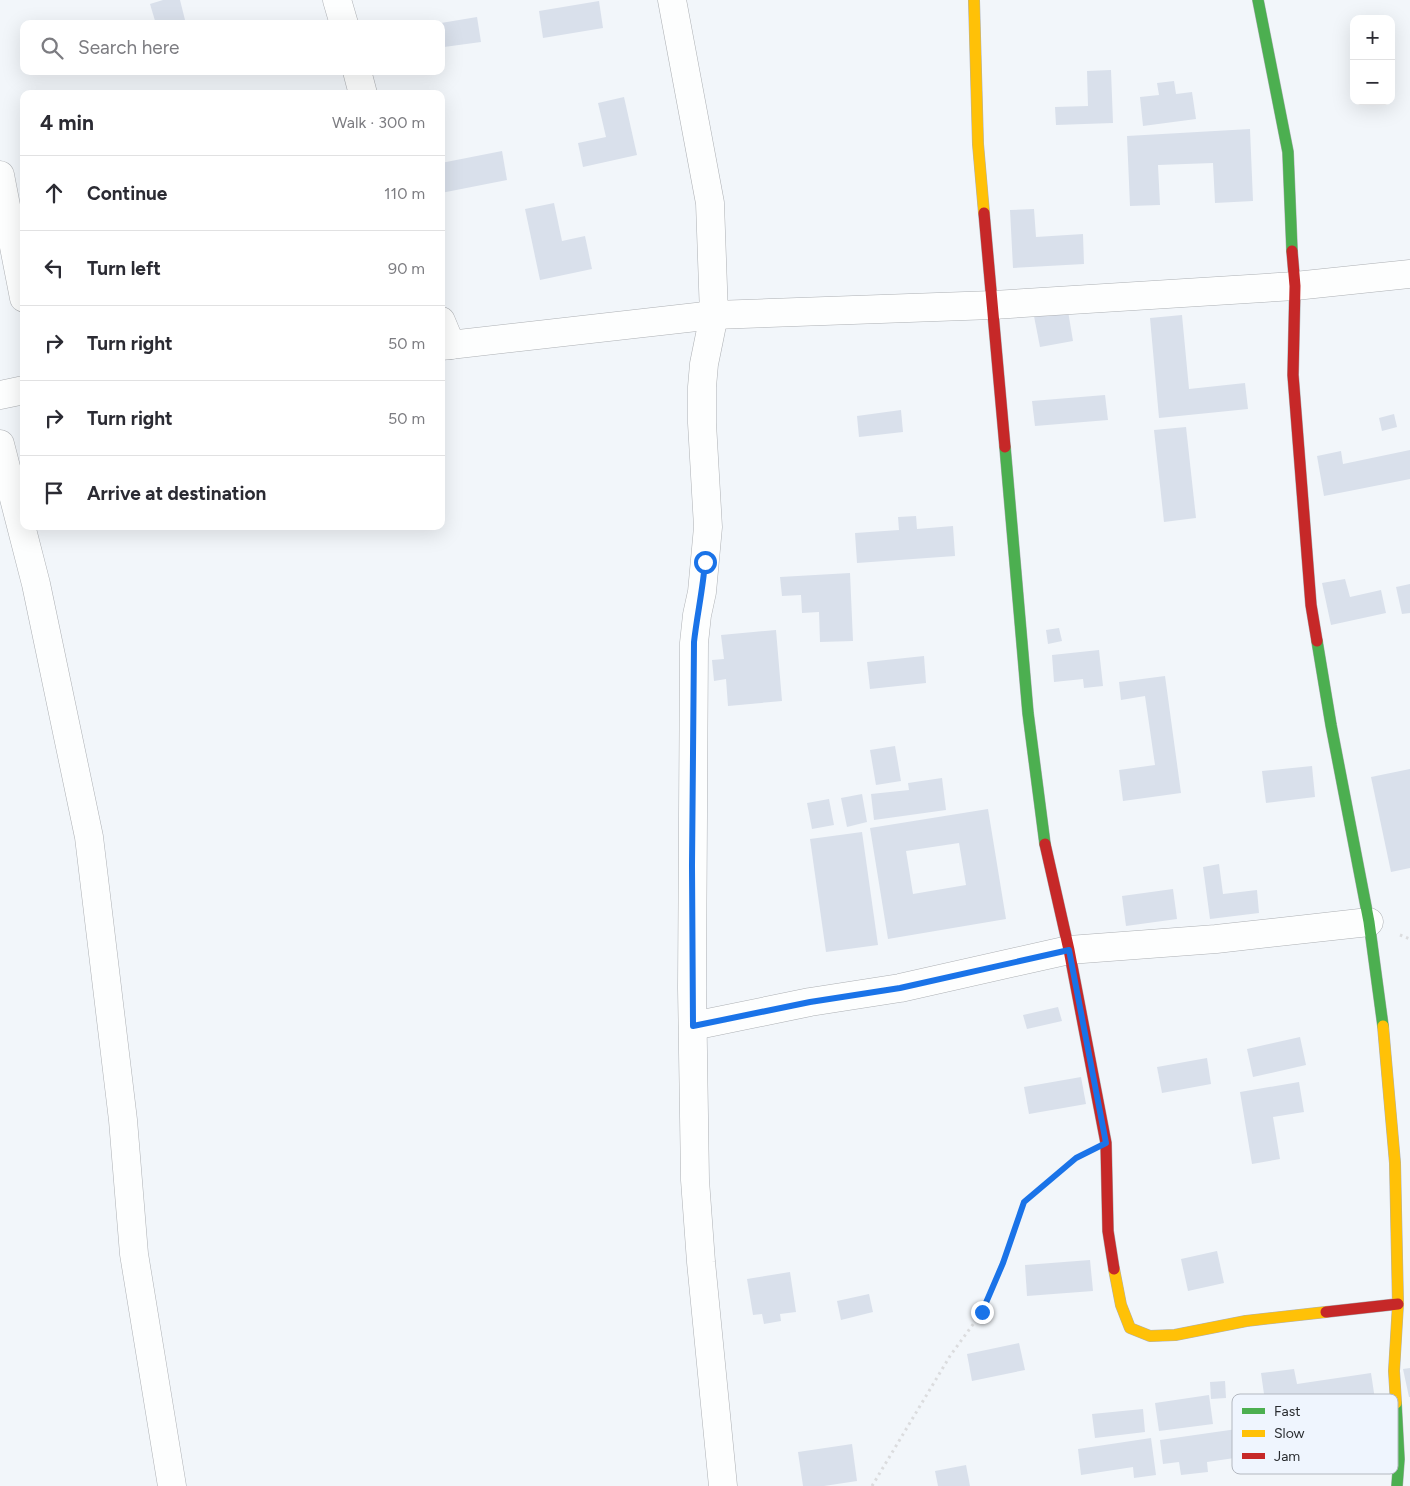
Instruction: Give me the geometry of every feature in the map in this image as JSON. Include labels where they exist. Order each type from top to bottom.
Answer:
[{"type":"street","points":[[337,0],[343,20]]},
{"type":"street","points":[[672,0],[710,203],[714,315],[704,364],[702,387],[702,424],[708,527],[702,592],[694,642],[693,1026],[695,1180],[723,1486]]},
{"type":"street","points":[[974,0],[978,144],[1028,713],[1045,844],[1069,950],[1106,1143],[1108,1231],[1121,1305],[1130,1328],[1150,1336],[1175,1335],[1246,1321],[1398,1304]]},
{"type":"street","points":[[1258,0],[1288,152],[1295,286],[1293,375],[1310,605],[1369,922],[1384,1033],[1395,1163],[1398,1304],[1394,1371],[1395,1394]]},
{"type":"street","points":[[358,75],[362,90]]},
{"type":"street","points":[[0,176],[20,278]]},
{"type":"street","points":[[445,337],[714,315],[993,305],[1295,286],[1410,274]]},
{"type":"street","points":[[0,395],[20,391]]},
{"type":"street","points":[[0,444],[20,522]]},
{"type":"street","points":[[22,530],[36,584],[89,837],[123,1120],[134,1254],[172,1486]]},
{"type":"street","points":[[693,1026],[810,1002],[900,988],[1069,950],[1216,939],[1369,922]]},
{"type":"street","points":[[1398,1441],[1398,1472]]},
{"type":"path","points":[[872,1486],[950,1356],[982,1312],[1003,1263],[1024,1202],[1076,1158],[1106,1143]]},
{"type":"building","points":[[163,0],[180,0],[185,20],[155,20],[150,4]]},
{"type":"building","points":[[599,1],[603,28],[543,38],[539,11]]},
{"type":"building","points":[[477,17],[481,42],[445,47],[445,22]]},
{"type":"building","points":[[1111,70],[1113,123],[1056,125],[1055,107],[1088,106],[1087,71]]},
{"type":"building","points":[[1174,81],[1176,94],[1192,92],[1196,119],[1143,126],[1140,97],[1159,95],[1157,83]]},
{"type":"building","points":[[624,97],[637,155],[583,167],[578,143],[606,137],[598,103]]},
{"type":"building","points":[[1250,129],[1253,201],[1215,203],[1213,163],[1158,165],[1160,205],[1130,206],[1127,136]]},
{"type":"building","points":[[502,151],[507,180],[445,192],[445,162]]},
{"type":"building","points":[[554,203],[562,241],[585,236],[592,269],[540,280],[525,209]]},
{"type":"building","points":[[1034,209],[1036,237],[1083,234],[1084,264],[1013,268],[1010,210]]},
{"type":"building","points":[[1067,305],[1073,341],[1040,347],[1033,311]]},
{"type":"building","points":[[1182,315],[1189,389],[1245,383],[1248,409],[1159,418],[1150,318]]},
{"type":"building","points":[[1105,395],[1108,420],[1035,426],[1032,401]]},
{"type":"building","points":[[901,410],[903,432],[859,437],[857,416]]},
{"type":"building","points":[[1394,414],[1397,427],[1382,431],[1379,418]]},
{"type":"building","points":[[1186,427],[1196,518],[1164,522],[1154,430]]},
{"type":"building","points":[[1410,450],[1410,479],[1324,496],[1317,456],[1341,451],[1343,464]]},
{"type":"building","points":[[916,516],[917,529],[953,526],[955,556],[857,563],[855,533],[899,530],[898,517]]},
{"type":"building","points":[[850,573],[853,641],[820,642],[819,612],[802,613],[801,595],[782,596],[780,577]]},
{"type":"building","points":[[1345,579],[1350,597],[1381,590],[1386,613],[1331,625],[1322,583]]},
{"type":"building","points":[[1410,584],[1410,613],[1402,614],[1396,587]]},
{"type":"building","points":[[1059,628],[1062,641],[1048,644],[1046,630]]},
{"type":"building","points":[[776,630],[782,701],[728,706],[726,679],[714,681],[712,660],[724,659],[721,635]]},
{"type":"building","points":[[1099,650],[1103,686],[1084,688],[1083,679],[1054,682],[1052,655]]},
{"type":"building","points":[[924,656],[926,683],[870,689],[867,662]]},
{"type":"building","points":[[1165,676],[1181,793],[1123,801],[1119,770],[1155,765],[1145,696],[1121,700],[1119,682]]},
{"type":"building","points":[[895,746],[901,781],[876,785],[870,750]]},
{"type":"building","points":[[1312,766],[1315,797],[1266,803],[1262,771]]},
{"type":"building","points":[[1410,769],[1410,868],[1391,872],[1371,777]]},
{"type":"building","points":[[942,778],[946,810],[874,820],[871,794],[909,790],[908,783]]},
{"type":"building","points":[[862,794],[867,822],[847,827],[841,798]]},
{"type":"building","points":[[829,799],[834,825],[812,829],[807,803]]},
{"type":"building","points":[[988,809],[1006,919],[888,939],[870,828]],"holes":[[[959,843],[966,885],[913,894],[906,851]]]},
{"type":"building","points":[[862,832],[878,945],[826,952],[810,839]]},
{"type":"building","points":[[1219,864],[1223,894],[1257,890],[1259,913],[1210,919],[1203,867]]},
{"type":"building","points":[[1173,889],[1177,919],[1126,926],[1122,896]]},
{"type":"building","points":[[1058,1007],[1062,1021],[1027,1029],[1023,1015]]},
{"type":"building","points":[[1300,1037],[1306,1065],[1253,1077],[1247,1049]]},
{"type":"building","points":[[1207,1058],[1211,1084],[1162,1093],[1157,1067]]},
{"type":"building","points":[[1081,1077],[1086,1104],[1029,1114],[1024,1087]]},
{"type":"building","points":[[1299,1082],[1304,1112],[1273,1117],[1280,1159],[1252,1164],[1240,1092]]},
{"type":"building","points":[[1217,1251],[1224,1283],[1188,1291],[1181,1259]]},
{"type":"building","points":[[1090,1260],[1093,1291],[1027,1296],[1025,1265]]},
{"type":"building","points":[[790,1272],[796,1312],[780,1314],[781,1321],[764,1324],[762,1314],[753,1315],[747,1279]]},
{"type":"building","points":[[869,1294],[873,1312],[841,1320],[837,1301]]},
{"type":"building","points":[[1019,1343],[1025,1370],[972,1381],[967,1354]]},
{"type":"building","points":[[1410,1368],[1410,1397],[1409,1397],[1403,1369]]},
{"type":"building","points":[[1294,1369],[1297,1384],[1371,1373],[1374,1394],[1264,1394],[1261,1373]]},
{"type":"building","points":[[1225,1381],[1226,1398],[1211,1399],[1210,1382]]},
{"type":"building","points":[[1209,1395],[1213,1424],[1159,1431],[1155,1403]]},
{"type":"building","points":[[1143,1409],[1145,1432],[1095,1438],[1092,1414]]},
{"type":"building","points":[[1232,1430],[1232,1458],[1207,1462],[1208,1472],[1181,1475],[1179,1462],[1163,1464],[1160,1440]]},
{"type":"building","points":[[1151,1438],[1156,1475],[1134,1478],[1133,1467],[1081,1475],[1078,1449]]},
{"type":"building","points":[[852,1444],[857,1481],[824,1486],[803,1486],[798,1452]]},
{"type":"building","points":[[966,1465],[970,1486],[938,1486],[935,1471]]},
{"type":"traffic: fast","points":[[1258,0],[1288,152],[1292,251]]},
{"type":"traffic: fast","points":[[1005,447],[1028,713],[1045,844]]},
{"type":"traffic: fast","points":[[1317,641],[1331,725],[1369,922],[1383,1026]]},
{"type":"traffic: fast","points":[[1398,1440],[1398,1472]]},
{"type":"traffic: fast","points":[[1397,1486],[1398,1474]]},
{"type":"traffic: slow","points":[[974,0],[978,144],[984,213]]},
{"type":"traffic: slow","points":[[1383,1026],[1395,1163],[1398,1304],[1394,1371],[1395,1394]]},
{"type":"traffic: slow","points":[[1114,1269],[1121,1305],[1130,1328],[1150,1336],[1175,1335],[1246,1321],[1326,1312]]},
{"type":"traffic: jam","points":[[984,213],[1005,447]]},
{"type":"traffic: jam","points":[[1292,251],[1295,286],[1293,375],[1311,605],[1317,641]]},
{"type":"traffic: jam","points":[[1045,844],[1069,950],[1106,1143],[1108,1231],[1114,1269]]},
{"type":"traffic: jam","points":[[1326,1312],[1398,1304]]},
{"type":"route","points":[[705,562],[694,642],[693,1026],[810,1002],[900,988],[1069,950],[1092,1078],[1106,1143],[1076,1158],[1024,1202],[1003,1263],[982,1312]]}]
